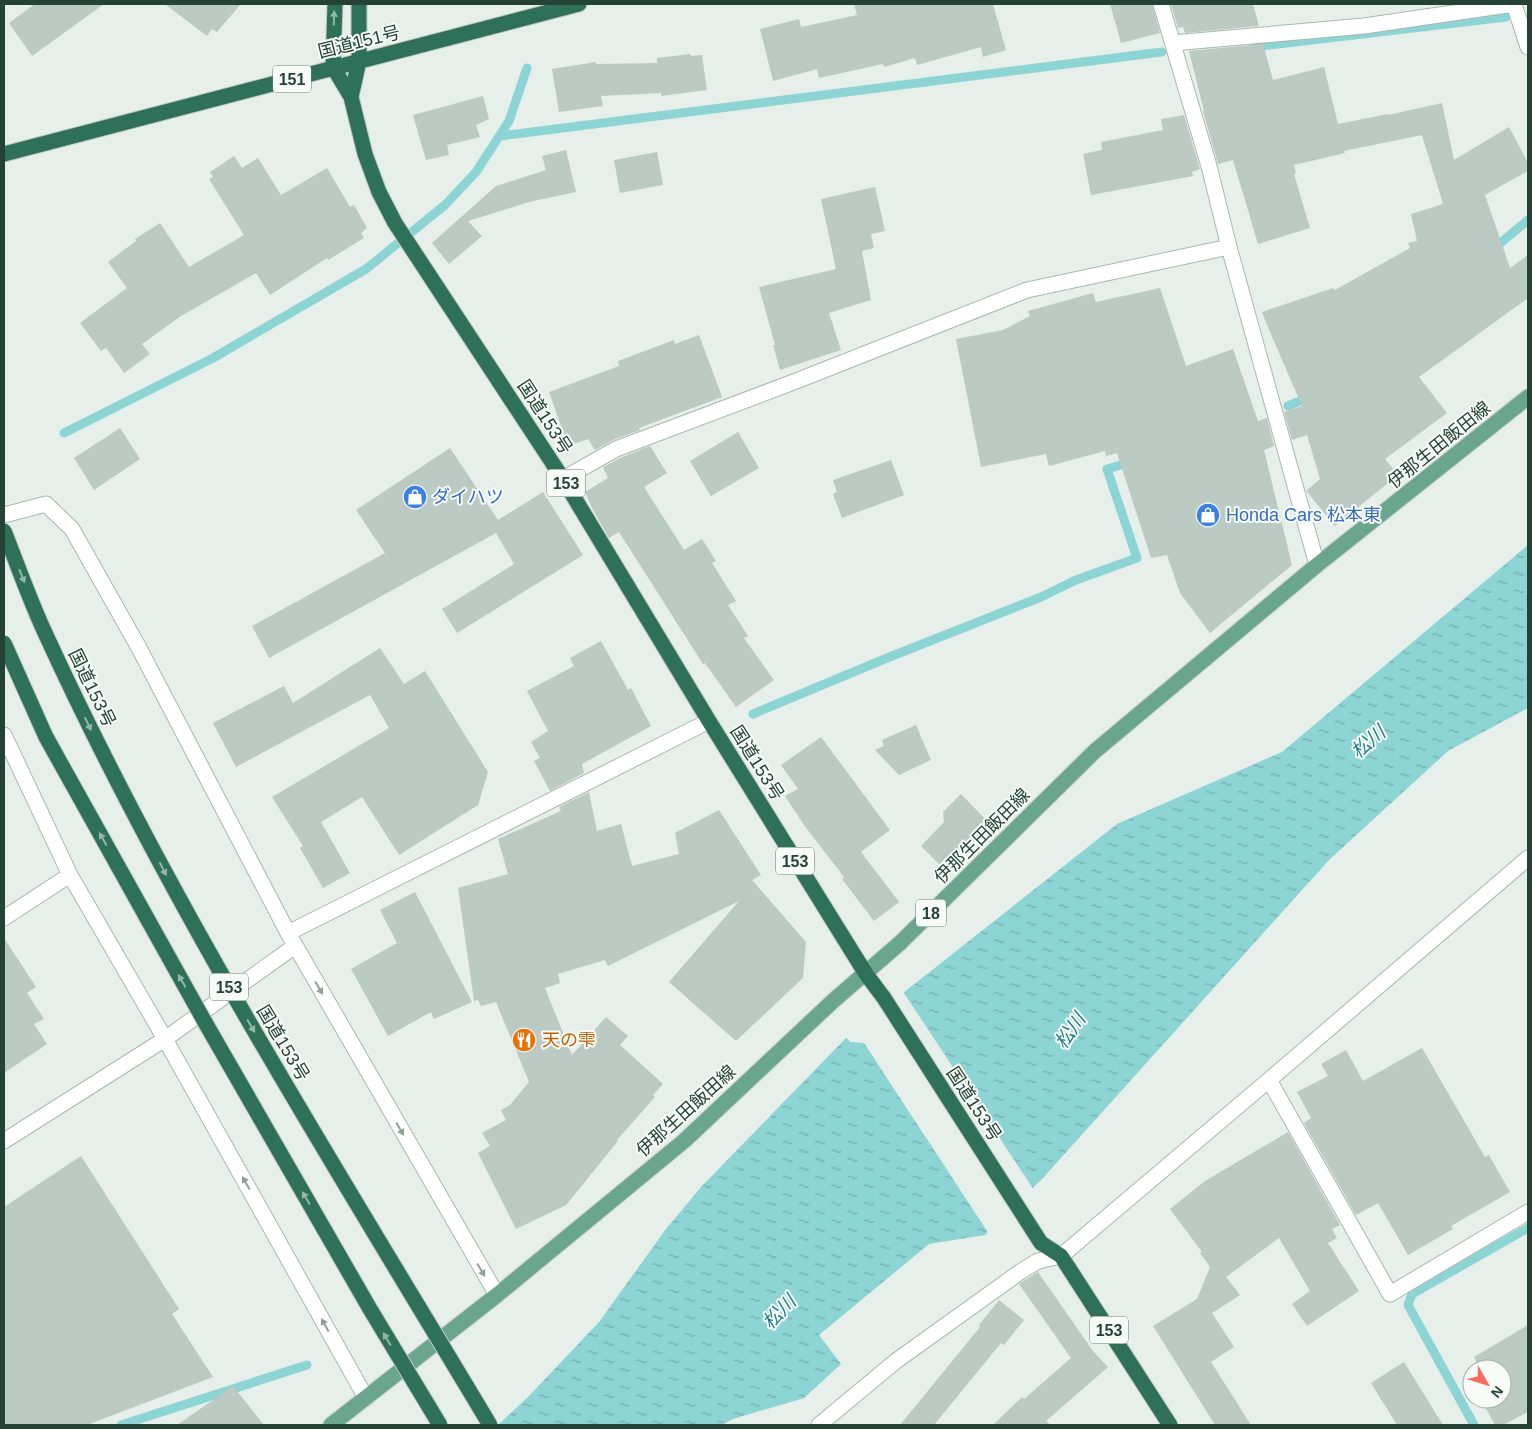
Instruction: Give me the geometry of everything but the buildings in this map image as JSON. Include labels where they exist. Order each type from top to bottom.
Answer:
[{"type":"highway","points":[[333,67],[335,4]]},
{"type":"highway","name":"153","points":[[359,4],[359,61]]},
{"type":"highway","name":"国道151号","points":[[4,154],[579,4]]},
{"type":"highway","name":"国道153号","points":[[351,97],[359,61]]},
{"type":"highway","name":"国道153号","points":[[333,67],[351,97],[365,154],[380,192],[413,251],[563,479],[709,721],[866,974],[884,998],[1040,1244],[1061,1256],[1170,1425]]},
{"type":"highway","name":"国道153号","points":[[4,531],[45,633],[94,737],[167,877],[248,1020],[490,1425]]},
{"type":"highway","name":"153","points":[[4,643],[46,737],[196,1006],[370,1309],[440,1425]]},
{"type":"main road","name":"伊那生田飯田線","points":[[331,1425],[497,1295],[684,1141],[834,1001],[907,936],[1095,751],[1317,565],[1528,397]]},
{"type":"street","points":[[1162,4],[1209,166],[1229,247],[1317,565]]},
{"type":"street","points":[[1173,43],[1364,26],[1514,4],[1528,47]]},
{"type":"street","points":[[563,479],[616,449],[1027,290],[1229,247]]},
{"type":"street","points":[[4,515],[46,504],[72,529],[139,648],[291,939],[497,1295]]},
{"type":"street","points":[[4,1142],[165,1039],[291,939],[709,721]]},
{"type":"street","points":[[4,735],[70,875],[165,1039],[366,1398]]},
{"type":"street","points":[[818,1425],[896,1360],[1020,1272],[1038,1260],[1061,1256],[1528,858]]},
{"type":"street","points":[[4,918],[70,875]]},
{"type":"street","points":[[1269,1080],[1390,1294],[1528,1212]]},
{"type":"water","name":"松川","points":[[1528,545],[1528,708],[1448,751],[1329,860],[1042,1179],[985,1235],[929,1244],[819,1335],[841,1364],[804,1398],[733,1419],[721,1425],[498,1425],[528,1397],[599,1322],[666,1229],[702,1186],[846,1038],[1117,824],[1282,752]]},
{"type":"pier","points":[[902,990],[1034,1190],[989,1234],[864,1043],[850,1042],[845,1036]]},
{"type":"waterway","points":[[1253,47],[1506,17]]},
{"type":"waterway","points":[[500,136],[1162,52]]},
{"type":"waterway","points":[[64,433],[213,358],[366,269],[445,205],[476,172],[509,121],[527,68]]},
{"type":"waterway","points":[[1492,250],[1528,220]]},
{"type":"waterway","points":[[1288,406],[1311,396]]},
{"type":"waterway","points":[[753,714],[1041,597],[1076,580],[1137,558],[1107,469],[1131,462]]},
{"type":"waterway","points":[[1474,1425],[1408,1305],[1412,1294],[1528,1228]]},
{"type":"waterway","points":[[121,1425],[307,1365]]},
{"type":"place","name":"ダイハツ","points":[[415,497]]},
{"type":"place","name":"Honda Cars 松本東","points":[[1208,515]]},
{"type":"place","name":"天の雫","points":[[524,1040]]}]
